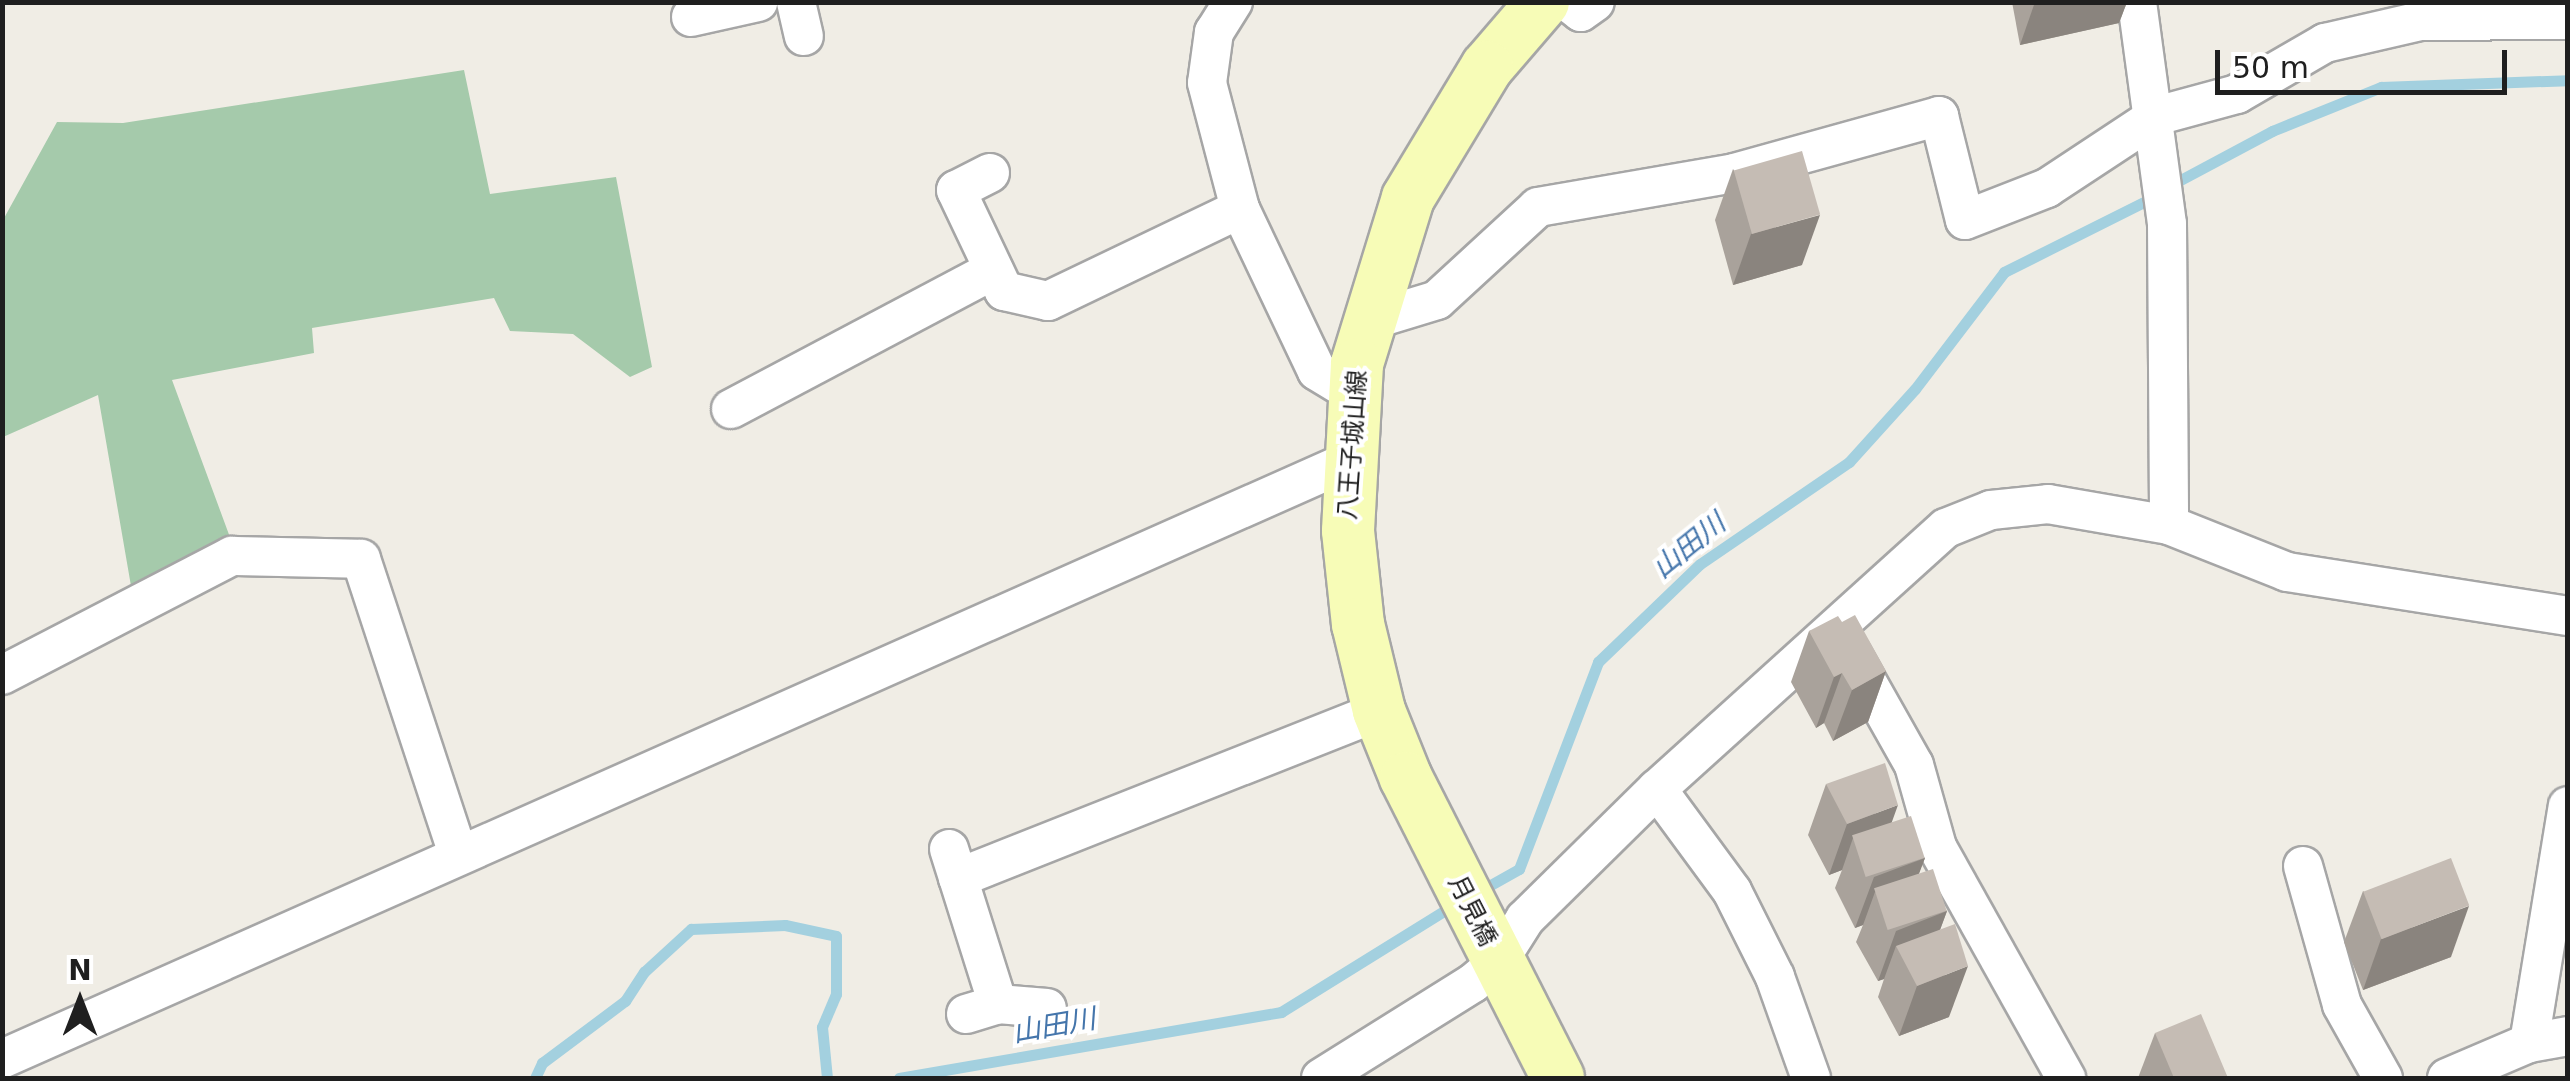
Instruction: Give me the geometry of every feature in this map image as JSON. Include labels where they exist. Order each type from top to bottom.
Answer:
[{"type":"main road","name":"八王子城山線","points":[[1447,860],[1379,711],[1358,624],[1348,531],[1353,393],[1368,321],[1426,162],[1488,67],[1543,2]]},
{"type":"main road","name":"月見橋","points":[[1447,860],[1498,962]]},
{"type":"main road","points":[[1498,962],[1558,1078]]},
{"type":"street","points":[[691,17],[758,2]]},
{"type":"street","points":[[1233,2],[1214,32],[1207,83],[1240,209],[1317,370],[1353,393]]},
{"type":"street","points":[[1568,2],[1581,12],[1595,2]]},
{"type":"street","points":[[2137,2],[2163,161],[2167,224],[2168,524]]},
{"type":"street","points":[[1368,321],[1437,300],[1538,207],[1734,173],[1939,116],[1965,220],[2047,188],[2156,116],[2237,94],[2325,43],[2420,21],[2568,20]]},
{"type":"street","points":[[990,173],[956,190],[1004,291],[1048,301],[1240,209]]},
{"type":"street","points":[[731,410],[994,270]]},
{"type":"street","points":[[2,1060],[1348,460]]},
{"type":"street","points":[[1321,1078],[1498,962],[1526,918],[1658,789],[1838,631],[1946,528],[1990,510],[2048,504],[2168,524],[2287,572],[2568,616]]},
{"type":"street","points":[[2,674],[232,556],[361,559],[458,854]]},
{"type":"street","points":[[1838,631],[1914,765],[1937,847],[2066,1078]]},
{"type":"street","points":[[1047,1008],[982,1009],[954,864],[1379,711]]},
{"type":"street","points":[[1658,789],[1732,891],[1775,978],[1812,1078]]},
{"type":"street","points":[[2529,1043],[2568,806]]},
{"type":"street","points":[[2303,866],[2342,1004],[2383,1078]]},
{"type":"street","points":[[2447,1078],[2529,1043],[2568,1036]]},
{"type":"green space","points":[[464,70],[490,194],[616,177],[652,367],[630,377],[573,334],[510,331],[494,298],[312,328],[314,353],[172,380],[231,540],[131,586],[98,395],[3,437],[3,220],[57,122],[123,123]]},
{"type":"building","points":[[1802,151],[1820,214],[1752,234],[1734,171]]},
{"type":"building","points":[[1855,615],[1886,671],[1852,690],[1842,673],[1834,677],[1809,631],[1838,616],[1842,622]]},
{"type":"building","points":[[1885,763],[1898,805],[1847,824],[1826,784]]},
{"type":"building","points":[[1911,816],[1925,858],[1866,877],[1852,835]]},
{"type":"building","points":[[2451,858],[2469,906],[2382,939],[2363,892]]},
{"type":"building","points":[[1933,869],[1947,911],[1888,930],[1874,888]]},
{"type":"building","points":[[1955,924],[1968,966],[1917,986],[1896,946]]},
{"type":"building","points":[[2201,1014],[2228,1078],[2174,1078],[2155,1033]]},
{"type":"waterway","name":"山田川","points":[[2171,185],[2272,131],[2381,87],[2568,80]]},
{"type":"waterway","name":"山田川","points":[[1478,892],[1519,869],[1598,662],[1700,564],[1849,462],[1915,389],[2004,272],[2156,196]]},
{"type":"waterway","name":"山田川","points":[[899,1078],[1281,1012],[1457,903]]},
{"type":"waterway","name":"山田川","points":[[535,1078],[542,1063],[625,1001],[644,972],[691,929],[785,925],[836,936],[836,994],[822,1027],[827,1078]]}]
